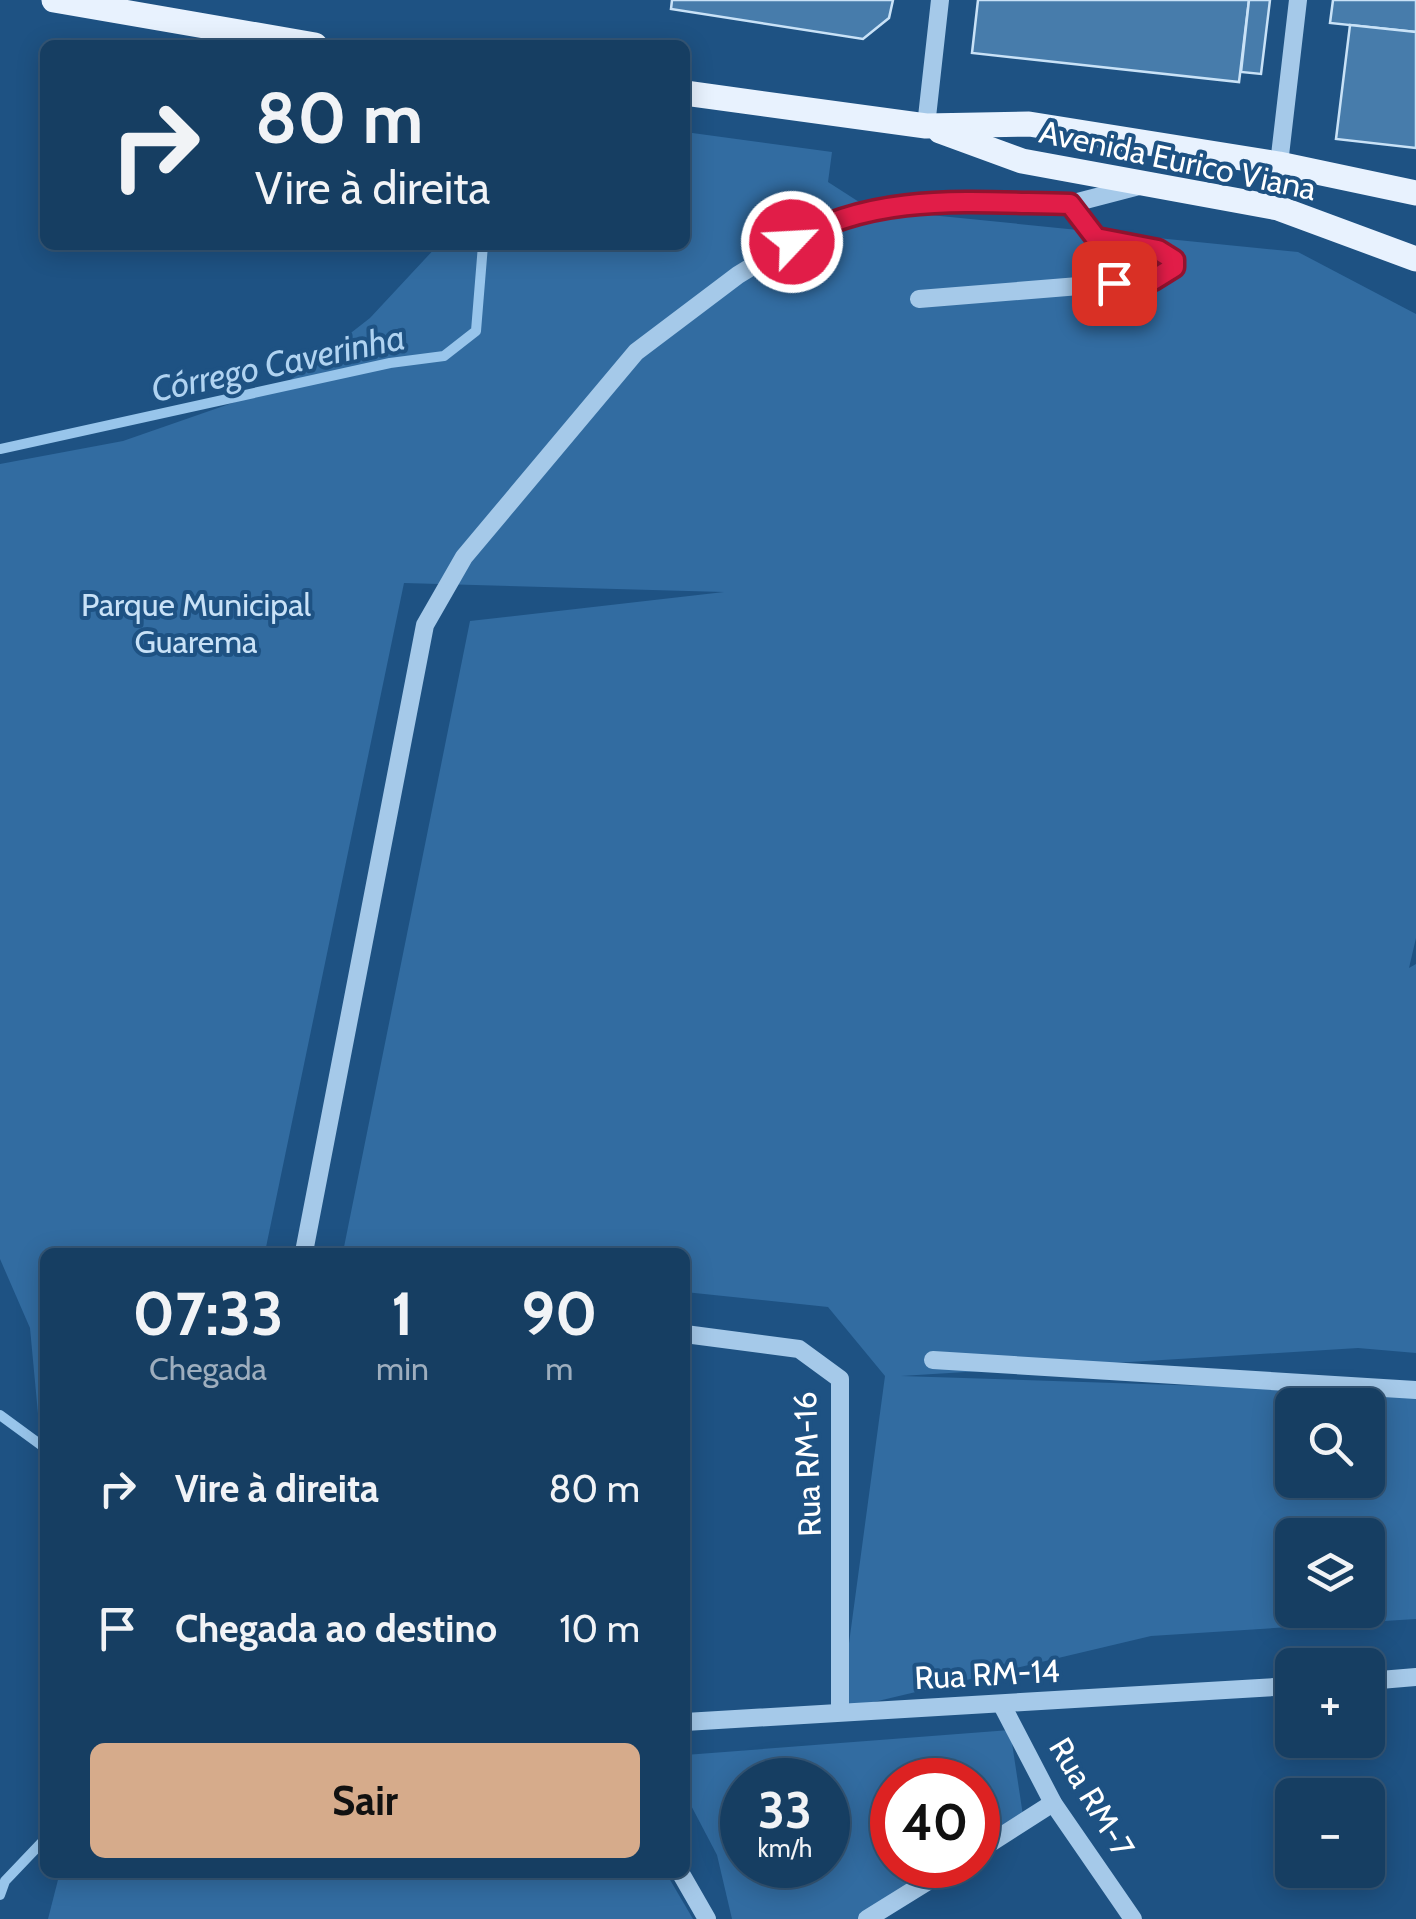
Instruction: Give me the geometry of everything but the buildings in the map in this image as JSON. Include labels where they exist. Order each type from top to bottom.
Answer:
[{"type":"main road","points":[[54,0],[286,40]]},
{"type":"main road","name":"Avenida Eurico Viana","points":[[690,94],[926,126],[1029,124],[1279,164],[1416,194]]},
{"type":"main road","name":"Avenida Eurico Viana","points":[[926,126],[1022,161],[1278,208],[1416,259]]},
{"type":"street","points":[[926,126],[940,0]]},
{"type":"street","points":[[1279,164],[1298,0]]},
{"type":"street","points":[[305,1248],[425,625],[464,557],[636,352],[738,274],[818,226],[894,204],[1070,204],[1149,183]]},
{"type":"street","points":[[919,299],[1153,280],[1174,267],[1167,252],[1096,238],[1070,204]]},
{"type":"street","name":"Rua RM-16","points":[[690,1335],[799,1349],[840,1379],[840,1710]]},
{"type":"street","points":[[933,1360],[1416,1390]]},
{"type":"street","points":[[1385,1680],[1415,1679]]},
{"type":"street","name":"Rua RM-14","points":[[690,1722],[1275,1687]]},
{"type":"street","name":"Rua RM-7","points":[[1002,1704],[1053,1802],[1132,1919]]},
{"type":"street","points":[[1000,1837],[1053,1802]]},
{"type":"street","points":[[683,1878],[707,1919]]},
{"type":"street","points":[[867,1919],[917,1888]]},
{"type":"green space","name":"Parque Municipal Guarema","points":[[690,133],[832,152],[828,182],[870,209],[1298,252],[1416,314],[1416,938],[1409,968],[1416,964],[1416,1353],[1358,1348],[901,1376],[1275,1388],[1275,1498],[1385,1498],[1385,1392],[1416,1393],[1416,1619],[1385,1621],[1385,1518],[1275,1518],[1276,1628],[1151,1636],[840,1710],[885,1376],[828,1307],[690,1293],[690,1248],[344,1248],[470,621],[724,592],[404,583],[266,1248],[40,1248],[40,1435],[30,1328],[0,1259],[0,464],[123,441],[284,385],[370,318],[433,250],[690,250]]},
{"type":"green space","points":[[1010,1730],[1024,1822],[1000,1837],[1000,1758],[870,1758],[870,1888],[917,1888],[867,1919],[732,1919],[725,1888],[850,1888],[850,1758],[720,1758],[720,1868],[690,1804],[690,1755]]},
{"type":"green space","points":[[58,1878],[669,1878],[693,1919],[48,1919]]},
{"type":"waterway","name":"Córrego Caverinha","points":[[0,449],[390,363],[444,356],[476,331],[483,250]]},
{"type":"waterway","name":"Córrego Caverinha","points":[[0,1415],[40,1444]]},
{"type":"waterway","name":"Córrego Caverinha","points":[[0,1895],[5,1881],[40,1844]]},
{"type":"route","points":[[792,242],[818,226],[894,204],[1070,204],[1096,238],[1167,252],[1174,260],[1174,267],[1153,280],[1114,283]]}]
